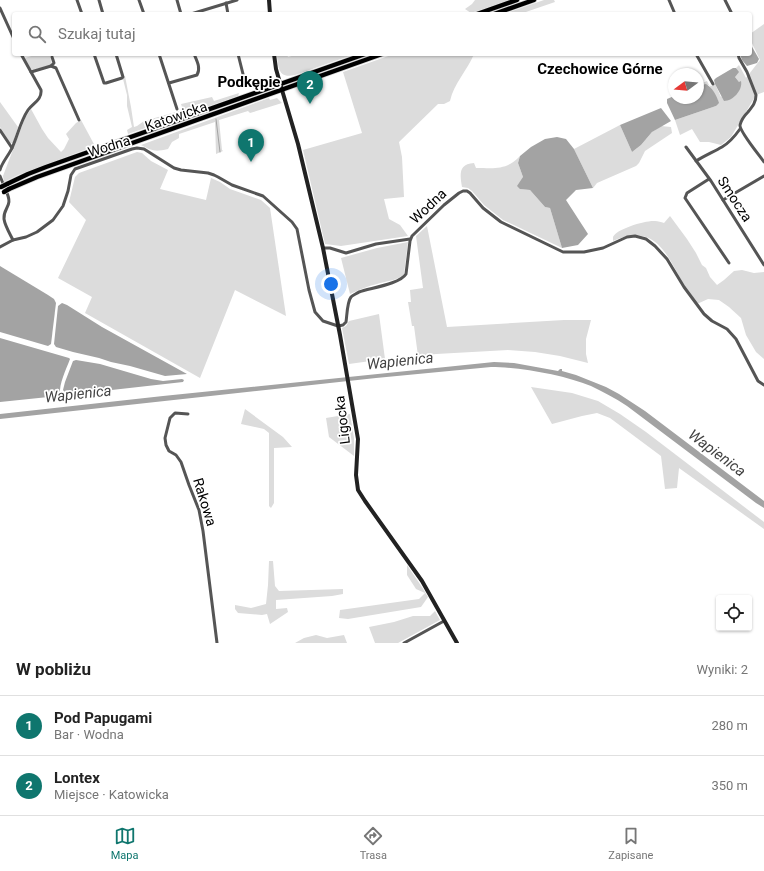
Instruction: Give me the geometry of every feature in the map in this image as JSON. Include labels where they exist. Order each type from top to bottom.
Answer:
[{"type":"main road","points":[[483,12],[517,0]]},
{"type":"main road","points":[[500,12],[534,0]]},
{"type":"main road","name":"Katowicka","points":[[0,187],[28,174],[359,56]]},
{"type":"main road","name":"Katowicka","points":[[2,193],[37,177],[376,56]]},
{"type":"street","points":[[77,0],[81,12]]},
{"type":"street","points":[[99,0],[102,12]]},
{"type":"street","points":[[139,0],[143,12]]},
{"type":"street","points":[[177,0],[181,12]]},
{"type":"street","points":[[197,12],[237,0]]},
{"type":"street","points":[[269,0],[270,12]]},
{"type":"street","points":[[669,0],[674,12]]},
{"type":"street","points":[[726,0],[731,12]]},
{"type":"street","points":[[226,3],[228,12]]},
{"type":"street","points":[[0,8],[12,35]]},
{"type":"street","points":[[0,170],[12,148],[24,116],[42,94],[42,90],[22,56]]},
{"type":"street","points":[[95,56],[104,83],[123,77],[117,56]]},
{"type":"street","points":[[160,56],[177,109]]},
{"type":"street","points":[[169,83],[197,75],[199,68],[195,56]]},
{"type":"street","points":[[238,56],[244,78]]},
{"type":"street","name":"Ligocka","points":[[274,56],[276,69],[298,144],[323,248],[350,388],[358,439],[356,476],[358,490],[364,501],[422,581],[457,643]]},
{"type":"street","points":[[697,56],[713,84]]},
{"type":"street","points":[[696,161],[722,147],[731,140],[740,129],[740,125],[746,113],[753,106],[756,95],[747,72],[738,56]]},
{"type":"street","points":[[52,57],[79,120]]},
{"type":"street","points":[[31,72],[51,66],[54,63]]},
{"type":"street","points":[[51,66],[56,68]]},
{"type":"street","points":[[740,129],[764,162]]},
{"type":"street","points":[[0,130],[12,148]]},
{"type":"street","name":"Smocza","points":[[686,147],[723,200],[764,265]]},
{"type":"street","name":"Wodna","points":[[0,246],[36,232],[57,216],[63,206],[71,175],[75,169],[132,149],[144,149],[174,168],[214,175],[232,185],[263,196],[292,222],[297,229],[309,290],[315,312],[323,321],[338,326],[343,325],[346,322],[350,299],[352,296],[361,291],[389,284],[404,278],[406,274],[410,239],[412,236],[438,210],[459,193],[468,191],[483,208],[501,222],[563,252],[584,252],[603,248],[627,237],[635,236],[646,239],[667,259],[684,287],[704,314],[712,321],[728,329],[736,339],[758,381],[764,385]]},
{"type":"street","points":[[0,176],[9,195],[10,201],[4,215],[4,220],[13,240]]},
{"type":"street","points":[[723,200],[764,176]]},
{"type":"street","points":[[709,179],[687,192],[685,198],[729,263]]},
{"type":"street","points":[[323,248],[330,248],[346,253],[376,244],[410,239]]},
{"type":"street","name":"Rakowa","points":[[188,414],[175,413],[170,418],[165,438],[169,451],[181,462],[199,510],[217,643]]},
{"type":"street","points":[[404,643],[444,620]]},
{"type":"shaded area","points":[[475,0],[509,0],[474,12],[470,12],[465,9]]},
{"type":"shaded area","points":[[544,0],[554,0],[555,2],[526,12],[510,12]]},
{"type":"shaded area","points":[[764,24],[764,92],[756,95],[731,137],[721,145],[709,142],[700,142],[692,129],[680,135],[675,120],[716,106],[718,100],[709,85],[711,86],[715,84],[721,97],[739,82],[735,77],[736,68],[739,65],[746,78],[760,60],[752,43],[752,33]]},
{"type":"shaded area","points":[[752,47],[759,59],[757,63],[747,66],[741,56],[752,56]]},
{"type":"shaded area","points":[[32,56],[50,56],[52,64],[33,70],[30,68],[25,58]]},
{"type":"shaded area","points":[[277,56],[349,56],[289,76],[282,74]]},
{"type":"shaded area","points":[[388,56],[473,56],[454,88],[450,101],[444,104],[438,104],[399,142],[402,157],[404,197],[384,199],[389,219],[400,225],[408,236],[341,246],[325,244],[303,150],[362,133],[343,72]]},
{"type":"shaded area","points":[[733,68],[736,68],[739,72],[735,77],[739,82],[741,81],[740,88],[734,97],[724,101],[714,80]]},
{"type":"shaded area","points":[[125,76],[134,127],[144,121],[183,110],[181,104],[212,97],[214,101],[239,93],[238,96],[128,134],[127,130],[132,127],[123,79]]},
{"type":"shaded area","points":[[707,81],[709,85],[704,85],[704,82]]},
{"type":"shaded area","points":[[704,84],[706,84],[710,87],[719,103],[716,106],[675,120],[667,103],[667,99],[668,104],[704,104]]},
{"type":"shaded area","points":[[269,98],[270,100],[277,98],[282,103],[250,113],[248,111],[219,120],[223,151],[216,154],[215,122],[179,134],[179,138],[172,142],[168,149],[154,150],[148,149],[141,145]]},
{"type":"shaded area","points":[[0,102],[18,127],[13,143],[10,143],[0,127]]},
{"type":"shaded area","points":[[661,108],[671,121],[652,132],[641,145],[632,152],[620,125]]},
{"type":"shaded area","points":[[31,109],[48,138],[61,152],[69,139],[66,134],[76,123],[81,120],[95,146],[18,175],[4,182],[3,176],[25,118]]},
{"type":"shaded area","points":[[620,125],[632,152],[641,145],[652,132],[661,126],[671,127],[672,133],[645,151],[636,166],[597,183],[593,188],[574,149]]},
{"type":"shaded area","points":[[557,137],[566,139],[574,149],[593,188],[576,190],[566,200],[588,234],[578,245],[562,248],[550,208],[545,207],[530,190],[520,189],[517,186],[523,177],[518,163],[520,156],[531,147],[545,139]]},
{"type":"shaded area","points":[[137,152],[142,153],[151,161],[168,170],[160,189],[206,200],[211,178],[230,189],[261,200],[270,208],[286,316],[235,290],[200,378],[85,313],[92,297],[58,278],[86,220],[69,202],[75,177],[79,173]]},
{"type":"shaded area","points":[[520,156],[518,163],[523,177],[520,189],[530,190],[545,207],[550,208],[562,248],[503,220],[484,205],[472,191],[468,188],[462,187],[461,171],[465,165],[474,163],[476,168],[500,168],[515,161]]},
{"type":"shaded area","points":[[670,216],[687,239],[702,265],[706,268],[710,277],[717,285],[734,271],[742,270],[754,273],[764,272],[764,359],[756,352],[746,335],[741,318],[719,300],[708,299],[697,304],[668,257],[652,240],[646,237],[633,235],[625,236],[613,241],[615,234],[625,228],[651,221],[664,223]]},
{"type":"shaded area","points":[[427,226],[447,327],[564,320],[591,320],[586,339],[586,354],[588,363],[560,356],[508,350],[418,356],[414,326],[412,326],[408,302],[411,302],[410,290],[423,288],[416,236]]},
{"type":"shaded area","points":[[408,242],[404,274],[395,279],[367,287],[350,294],[341,258],[377,248]]},
{"type":"shaded area","points":[[0,266],[54,299],[56,303],[51,344],[48,346],[0,332]]},
{"type":"shaded area","points":[[62,303],[187,374],[165,376],[56,347],[54,344],[58,306]]},
{"type":"shaded area","points":[[379,314],[385,359],[349,364],[342,328],[346,326],[349,321]]},
{"type":"shaded area","points":[[0,338],[69,358],[70,359],[62,381],[60,395],[0,402]]},
{"type":"shaded area","points":[[76,360],[100,364],[151,379],[163,381],[184,380],[183,382],[67,395],[63,390],[65,382],[73,361]]},
{"type":"shaded area","points":[[494,362],[514,363],[558,371],[562,369],[562,371],[606,387],[619,394],[645,411],[764,501],[764,508],[627,406],[614,398],[591,386],[568,378],[515,368],[491,367],[376,378],[0,419],[0,414]]},
{"type":"shaded area","points":[[531,387],[572,393],[598,401],[620,414],[646,432],[764,522],[764,529],[679,468],[677,488],[665,489],[661,456],[610,418],[597,413],[552,424]]},
{"type":"shaded area","points":[[245,409],[283,437],[292,447],[274,448],[274,503],[271,508],[269,506],[269,433],[264,429],[241,424]]},
{"type":"shaded area","points":[[350,414],[354,438],[354,456],[329,437],[326,418]]},
{"type":"shaded area","points":[[269,561],[273,561],[275,586],[279,591],[343,589],[343,594],[276,600],[276,609],[287,608],[288,612],[270,624],[267,614],[238,613],[235,609],[235,605],[251,608],[266,604]]},
{"type":"shaded area","points":[[407,565],[428,597],[421,607],[348,619],[339,618],[340,610],[419,599],[425,593],[416,589],[407,575]]},
{"type":"shaded area","points":[[435,611],[440,620],[398,643],[375,643],[369,627],[394,622],[413,616],[430,616]]},
{"type":"shaded area","points":[[316,635],[327,638],[344,635],[347,643],[295,643],[304,638]]},
{"type":"waterway","points":[[216,119],[220,152]]},
{"type":"place","name":"Lontex","points":[[310,104]]},
{"type":"place","name":"Pod Papugami","points":[[251,162]]},
{"type":"district","name":"Czechowice Górne","points":[[600,69]]},
{"type":"district","name":"Podkępie","points":[[249,82]]},
{"type":"water label","name":"Wapienica","points":[[400,361]]},
{"type":"water label","name":"Wapienica","points":[[78,394]]},
{"type":"water label","name":"Wapienica","points":[[717,453]]}]
